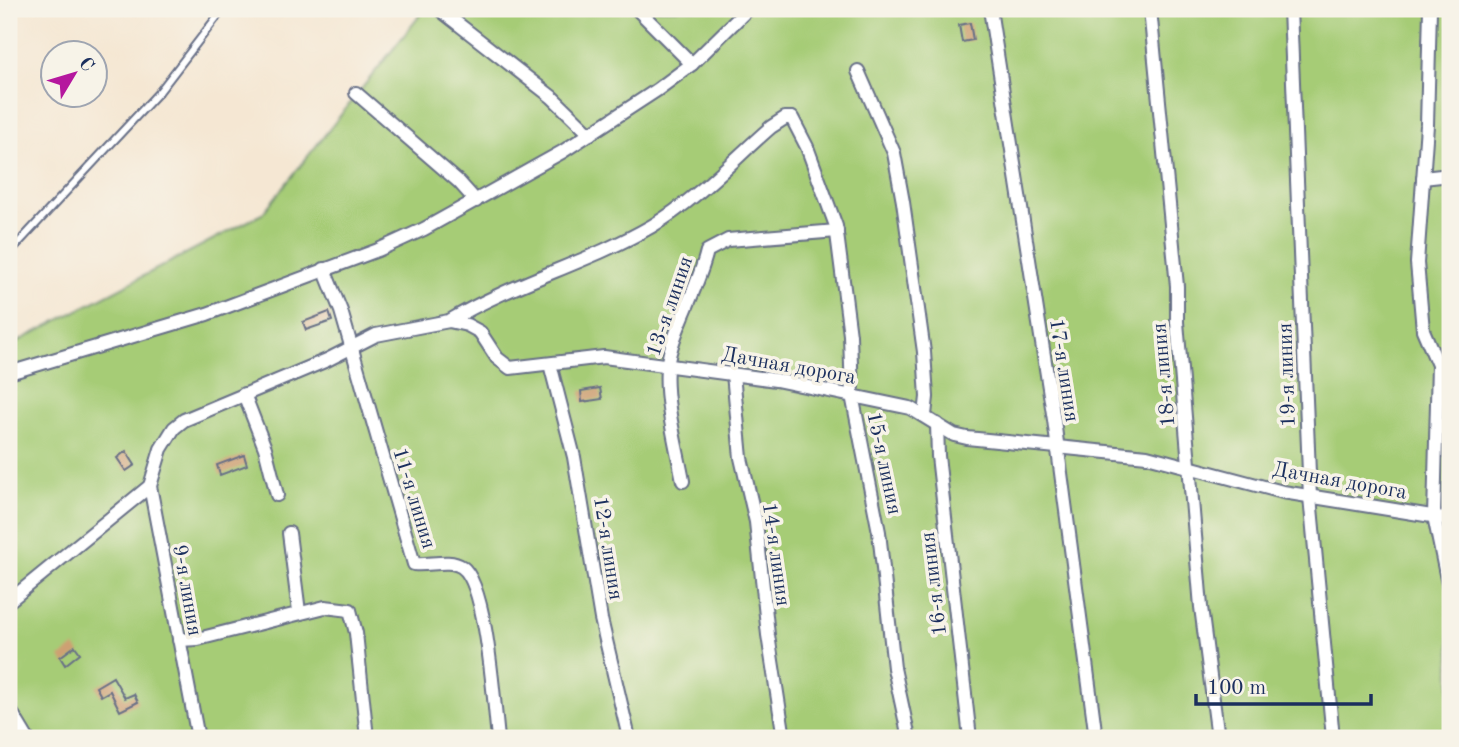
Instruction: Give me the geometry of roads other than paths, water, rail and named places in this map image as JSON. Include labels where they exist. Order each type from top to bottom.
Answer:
[{"type":"street","points":[[439,9],[552,97],[590,134]]},
{"type":"street","points":[[637,9],[692,64]]},
{"type":"street","points":[[9,373],[207,314],[378,250],[476,201],[590,134],[692,64],[748,9]]},
{"type":"street","name":"17-я линия","points":[[990,9],[1057,448],[1096,738]]},
{"type":"street","name":"18-я линия","points":[[1150,9],[1177,286],[1200,607],[1218,738]]},
{"type":"street","name":"19-я линия","points":[[1290,9],[1310,497],[1334,738]]},
{"type":"street","points":[[1430,9],[1417,263],[1423,330],[1438,365],[1434,516],[1450,594]]},
{"type":"street","points":[[858,71],[884,127],[901,190],[924,352],[927,397],[925,415]]},
{"type":"street","points":[[356,93],[459,182],[476,201]]},
{"type":"street","name":"15-я линия","points":[[449,321],[551,270],[650,227],[670,214],[771,127],[785,118],[792,118],[807,147],[837,230],[850,335],[852,395],[879,531],[894,668],[909,738]]},
{"type":"street","points":[[1423,178],[1450,175]]},
{"type":"street","name":"13-я линия","points":[[683,481],[667,366],[677,333],[701,278],[707,251],[728,240],[837,230]]},
{"type":"street","name":"11-я линия","points":[[324,269],[341,311],[414,564],[452,563],[460,566],[477,592],[498,738]]},
{"type":"street","points":[[277,495],[265,448],[244,394],[327,360],[376,335],[449,321]]},
{"type":"street","name":"Дачная дорога","points":[[449,321],[480,332],[497,358],[510,368],[604,357],[733,374],[910,408],[954,435],[967,438],[1147,456],[1310,497],[1450,519]]},
{"type":"street","name":"12-я линия","points":[[550,365],[574,457],[601,618],[629,738]]},
{"type":"street","name":"14-я линия","points":[[733,374],[741,458],[756,522],[768,635],[784,738]]},
{"type":"street","name":"9-я линия","points":[[198,738],[178,640],[178,621],[150,485],[161,449],[184,420],[244,394]]},
{"type":"street","name":"16-я линия","points":[[937,424],[938,456],[970,738]]},
{"type":"street","points":[[9,601],[150,485]]},
{"type":"street","points":[[289,533],[299,612]]},
{"type":"street","points":[[178,640],[198,639],[299,612],[337,607],[350,610],[356,633],[367,738]]},
{"type":"street","points":[[9,708],[27,738]]},
{"type":"lane","points":[[9,253],[160,90],[223,9]]}]
